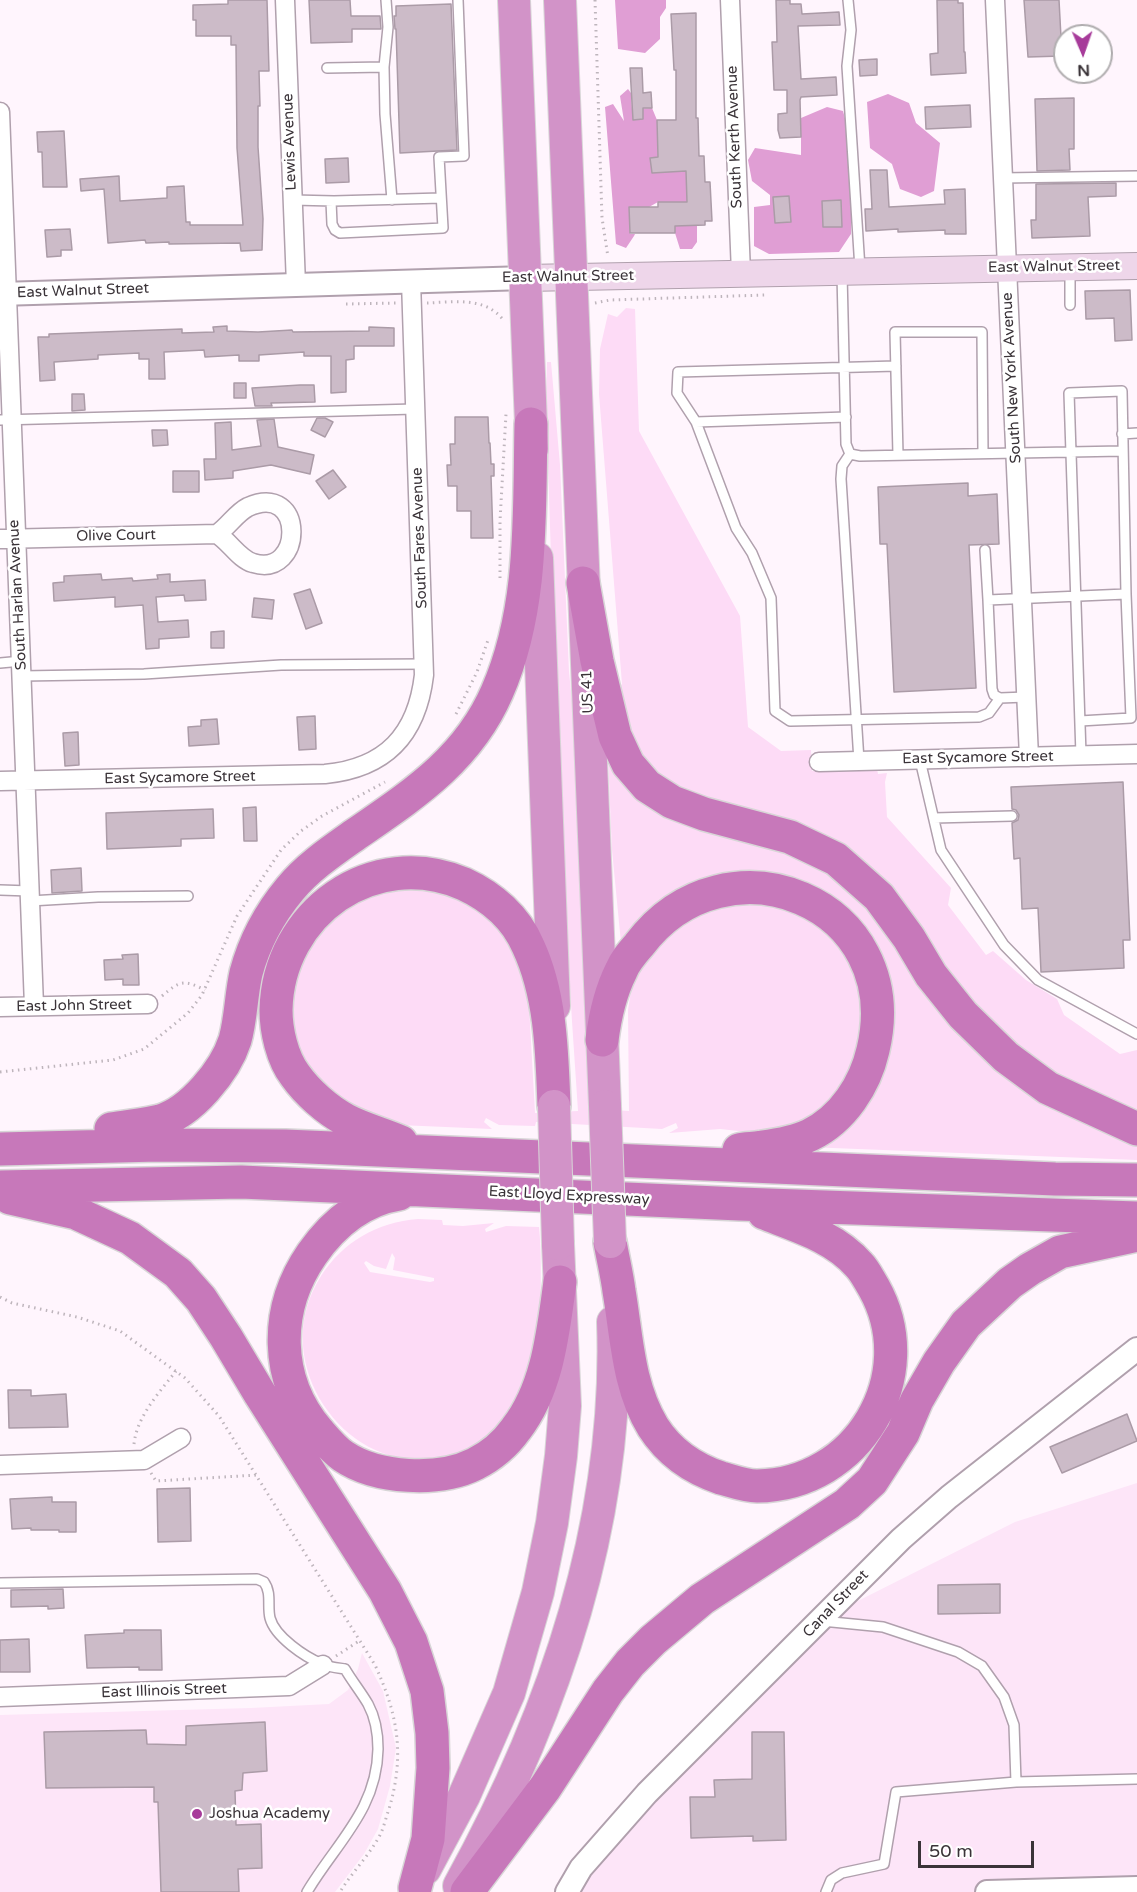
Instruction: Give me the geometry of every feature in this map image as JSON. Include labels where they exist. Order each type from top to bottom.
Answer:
[{"type":"highway","points":[[514,0],[554,1007],[554,1106]]},
{"type":"highway","name":"US 41","points":[[455,1892],[492,1824],[534,1734],[568,1640],[600,1505],[614,1378],[560,0]]},
{"type":"highway","points":[[37,1148],[104,1130],[160,1121],[183,1111],[218,1073],[234,1041],[246,974],[252,954],[269,919],[290,889],[325,856],[431,780],[456,756],[478,728],[498,692],[512,656],[519,627],[528,542],[531,424]]},
{"type":"highway","points":[[583,583],[597,661],[615,736],[628,764],[647,786],[672,802],[704,814],[790,837],[836,859],[879,897],[944,992],[963,1015],[1006,1057],[1048,1088],[1137,1130]]},
{"type":"highway","points":[[413,1890],[464,1796],[504,1704],[531,1623],[552,1523],[565,1406],[552,1049],[543,993],[528,944],[510,917],[489,898],[472,888],[440,876],[411,873],[378,877],[346,890],[332,899],[304,926],[288,951],[280,978],[276,1021],[280,1040],[293,1074],[327,1107],[345,1119],[422,1150]]},
{"type":"highway","points":[[602,1040],[606,1010],[613,989],[622,968],[634,950],[647,933],[666,916],[704,894],[736,888],[779,891],[802,898],[820,907],[851,933],[863,952],[870,972],[876,993],[877,1014],[876,1037],[869,1066],[858,1089],[840,1114],[810,1135],[780,1144],[746,1148],[704,1163]]},
{"type":"highway","points":[[0,1149],[244,1145],[422,1150],[1055,1179],[1137,1180]]},
{"type":"highway","name":"East Lloyd Expressway","points":[[0,1187],[241,1182],[740,1204],[1137,1218]]},
{"type":"highway","points":[[426,1189],[391,1195],[370,1202],[350,1214],[333,1227],[318,1244],[296,1283],[284,1327],[286,1372],[306,1417],[344,1456],[369,1468],[422,1476],[448,1473],[474,1464],[497,1450],[517,1429],[543,1374],[552,1336],[560,1282]]},
{"type":"highway","points":[[0,1195],[76,1213],[130,1238],[178,1274],[201,1299],[226,1337],[385,1591],[411,1642],[427,1691],[432,1733],[433,1768],[428,1839],[413,1890]]},
{"type":"highway","points":[[610,1242],[630,1365],[642,1407],[654,1429],[672,1450],[709,1474],[755,1486],[778,1484],[801,1478],[844,1455],[870,1424],[880,1405],[888,1380],[891,1356],[888,1325],[883,1304],[871,1283],[859,1265],[843,1250],[816,1233],[740,1204]]},
{"type":"highway","points":[[467,1892],[545,1788],[608,1691],[630,1663],[653,1640],[702,1599],[847,1504],[872,1481],[903,1433],[916,1400],[966,1324],[1010,1283],[1060,1252],[1137,1235]]},
{"type":"main road","name":"East Walnut Street","points":[[525,278],[1137,266]]},
{"type":"street","name":"Lewis Avenue","points":[[285,0],[296,285]]},
{"type":"street","name":"South Kerth Avenue","points":[[730,0],[741,273]]},
{"type":"street","name":"South New York Avenue","points":[[995,0],[1029,757]]},
{"type":"street","name":"South Harlan Avenue","points":[[0,112],[8,539],[22,668],[34,1006]]},
{"type":"street","name":"East Walnut Street","points":[[3,293],[525,278]]},
{"type":"street","name":"South Fares Avenue","points":[[360,768],[381,757],[392,747],[413,719],[422,690],[425,664],[411,281]]},
{"type":"street","name":"Olive Court","points":[[8,539],[217,534]]},
{"type":"street","name":"East Sycamore Street","points":[[819,762],[1137,754]]},
{"type":"street","name":"East Sycamore Street","points":[[0,781],[325,774],[360,768]]},
{"type":"street","name":"East John Street","points":[[0,1007],[148,1004]]},
{"type":"street","name":"Canal Street","points":[[567,1892],[581,1868],[647,1793],[901,1539],[949,1497],[1137,1349]]},
{"type":"street","points":[[0,1465],[144,1460],[181,1438]]},
{"type":"street","name":"East Illinois Street","points":[[0,1697],[289,1686],[322,1665]]},
{"type":"street","points":[[987,1892],[1137,1888]]},
{"type":"lane","points":[[386,0],[387,27],[384,67],[392,200]]},
{"type":"lane","points":[[331,201],[334,230],[347,234],[443,228],[439,157],[464,156],[458,0]]},
{"type":"lane","points":[[848,0],[851,30],[848,66],[851,271],[844,366],[846,444],[850,454]]},
{"type":"lane","points":[[327,68],[384,67]]},
{"type":"lane","points":[[1002,178],[1137,176]]},
{"type":"lane","points":[[292,200],[441,198]]},
{"type":"lane","points":[[1070,267],[1070,305]]},
{"type":"lane","points":[[898,455],[895,332],[981,332],[983,453]]},
{"type":"lane","points":[[896,366],[678,372],[677,393],[696,422],[736,528],[752,553],[771,598],[775,711],[790,721],[979,717],[989,713],[1000,698]]},
{"type":"lane","points":[[1080,721],[1131,718],[1122,391],[1069,393],[1081,755]]},
{"type":"lane","points":[[5,420],[415,409]]},
{"type":"lane","points":[[696,422],[846,417]]},
{"type":"lane","points":[[1122,434],[1137,433]]},
{"type":"lane","points":[[850,454],[860,456],[1122,450]]},
{"type":"lane","points":[[850,454],[842,466],[841,479],[859,761]]},
{"type":"lane","points":[[985,550],[992,688],[994,695],[1000,698],[1026,697]]},
{"type":"lane","points":[[988,600],[1126,594]]},
{"type":"lane","points":[[0,663],[22,668],[144,674],[281,665],[425,664]]},
{"type":"lane","points":[[920,759],[941,850],[1004,945],[1038,980],[1137,1034]]},
{"type":"lane","points":[[934,818],[1012,816]]},
{"type":"lane","points":[[0,890],[30,896],[188,896]]},
{"type":"lane","points":[[0,1583],[258,1579],[264,1582],[267,1587],[273,1628],[281,1638],[322,1665],[345,1669],[369,1705],[378,1734],[378,1764],[369,1797],[307,1892]]},
{"type":"lane","points":[[820,1620],[884,1627],[958,1652],[982,1666],[1004,1696],[1014,1725],[1016,1782]]},
{"type":"lane","points":[[826,1892],[831,1880],[842,1873],[884,1864],[896,1792],[1016,1782],[1137,1779]]},
{"type":"path","points":[[595,0],[602,218],[608,246]]},
{"type":"path","points":[[148,1004],[177,983],[185,982],[205,990]]},
{"type":"path","points":[[0,1297],[12,1303],[77,1317],[120,1331],[185,1378],[219,1416],[375,1665],[388,1695],[396,1728],[398,1750],[395,1789],[381,1833],[368,1856],[340,1892]]},
{"type":"path","points":[[134,1443],[136,1430],[148,1408],[176,1371]]},
{"type":"path","points":[[144,1460],[156,1481],[257,1475]]},
{"type":"path","points":[[322,1665],[359,1641]]},
{"type":"shaded area","points":[[615,0],[666,0],[666,8],[660,17],[660,39],[645,53],[618,49]]},
{"type":"shaded area","points":[[628,89],[631,93],[632,109],[652,108],[657,120],[657,137],[672,137],[686,169],[688,222],[697,222],[697,242],[692,249],[680,249],[675,233],[658,202],[649,207],[629,207],[630,234],[635,234],[626,248],[616,244],[605,107],[613,104],[624,121],[620,96]]},
{"type":"shaded area","points":[[888,94],[909,103],[916,123],[940,143],[934,191],[921,197],[900,189],[892,164],[870,148],[867,102]]},
{"type":"shaded area","points":[[827,107],[843,111],[853,148],[851,234],[839,252],[769,254],[754,246],[754,207],[770,205],[770,195],[752,181],[748,160],[755,148],[801,155],[801,118]]},
{"type":"shaded area","points":[[626,308],[635,309],[639,431],[740,616],[748,727],[781,751],[811,750],[812,771],[877,769],[878,774],[887,773],[885,782],[887,817],[951,888],[948,905],[986,955],[993,951],[1026,980],[1057,999],[1064,1015],[1120,1054],[1137,1050],[1137,1116],[1073,1087],[1016,1047],[976,1011],[893,897],[671,788],[632,748],[618,688],[622,684],[599,394],[600,349],[608,314],[617,317]]},
{"type":"shaded area","points":[[547,362],[551,362],[560,465],[569,672],[578,758],[595,1109],[629,1111],[628,1010],[633,978],[680,918],[733,898],[804,913],[847,948],[865,998],[860,1058],[824,1110],[799,1126],[767,1134],[720,1129],[669,1133],[678,1128],[676,1123],[662,1129],[536,1122],[535,1126],[499,1125],[486,1118],[484,1122],[492,1129],[399,1125],[337,1100],[304,1061],[292,1028],[292,979],[323,921],[394,885],[461,895],[509,935],[528,988],[535,1113],[578,1111],[558,754],[546,396]]},
{"type":"shaded area","points":[[608,759],[831,871],[870,907],[920,980],[1137,1142],[1137,1160],[807,1147],[870,1093],[853,919],[687,887],[650,911],[626,943],[621,943],[612,850]]},
{"type":"shaded area","points":[[442,1220],[443,1225],[463,1226],[494,1223],[485,1229],[486,1232],[506,1226],[539,1227],[544,1344],[539,1364],[495,1436],[466,1450],[428,1460],[391,1456],[359,1441],[332,1416],[313,1385],[303,1350],[305,1313],[321,1276],[330,1264],[362,1236],[375,1229],[403,1221]],"holes":[[[392,1253],[395,1258],[393,1270],[434,1278],[434,1281],[370,1272],[364,1263],[366,1261],[386,1269]]]},
{"type":"shaded area","points":[[1137,1483],[1137,1889],[1005,1892],[571,1892],[820,1620],[1015,1522]]},
{"type":"shaded area","points":[[362,1653],[383,1691],[396,1748],[390,1786],[378,1829],[364,1854],[335,1892],[0,1892],[0,1715],[329,1704],[348,1690],[358,1669]]},
{"type":"building","points":[[228,0],[267,0],[269,71],[259,71],[260,106],[258,106],[258,147],[263,219],[262,250],[241,251],[240,243],[169,244],[169,242],[146,243],[145,240],[108,243],[104,189],[81,191],[80,179],[119,176],[120,201],[167,198],[167,187],[184,186],[186,222],[190,222],[190,225],[243,225],[237,148],[236,45],[231,45],[231,36],[196,36],[196,20],[193,20],[193,5],[228,4]]},
{"type":"building","points":[[309,0],[350,0],[351,16],[380,16],[381,29],[352,29],[352,42],[311,43]]},
{"type":"building","points":[[776,0],[790,0],[790,4],[801,4],[802,14],[839,12],[840,25],[798,26],[801,79],[836,77],[837,95],[801,97],[801,137],[780,138],[778,130],[778,114],[787,113],[787,90],[774,90],[772,42],[777,42]]},
{"type":"building","points":[[937,0],[958,0],[958,3],[963,3],[966,73],[931,75],[930,54],[938,53]]},
{"type":"building","points":[[1024,0],[1059,0],[1060,24],[1053,24],[1053,56],[1028,57]]},
{"type":"building","points":[[451,4],[457,150],[400,153],[394,16],[396,16],[396,6]]},
{"type":"building","points":[[696,13],[696,118],[698,118],[699,156],[704,156],[705,182],[710,182],[712,221],[705,221],[705,225],[675,226],[675,233],[630,233],[629,207],[658,207],[658,202],[687,202],[686,171],[652,173],[650,158],[658,157],[657,120],[676,120],[676,70],[674,70],[671,14]]},
{"type":"building","points":[[877,59],[877,75],[860,76],[859,60]]},
{"type":"building","points":[[630,68],[642,68],[643,93],[651,92],[652,108],[643,108],[643,119],[633,120]]},
{"type":"building","points":[[1074,98],[1074,149],[1069,149],[1070,170],[1037,171],[1035,99]]},
{"type":"building","points":[[970,105],[971,127],[926,129],[925,107]]},
{"type":"building","points":[[64,131],[67,187],[43,187],[42,152],[38,152],[37,132]]},
{"type":"building","points":[[348,158],[349,182],[326,183],[325,159]]},
{"type":"building","points":[[870,170],[887,170],[889,207],[945,204],[944,190],[965,189],[966,234],[945,234],[945,230],[866,231],[865,209],[872,209]]},
{"type":"building","points":[[1116,183],[1116,196],[1088,197],[1090,236],[1032,238],[1031,220],[1036,220],[1036,184]]},
{"type":"building","points":[[789,196],[791,222],[775,223],[773,197]]},
{"type":"building","points":[[841,200],[842,227],[823,227],[822,201]]},
{"type":"building","points":[[70,229],[72,250],[61,250],[61,256],[47,257],[45,230]]},
{"type":"building","points":[[1130,290],[1132,340],[1115,341],[1114,318],[1086,319],[1085,291]]},
{"type":"building","points":[[227,326],[227,331],[258,332],[369,331],[369,327],[394,328],[394,346],[354,346],[354,359],[346,360],[346,392],[331,393],[331,356],[304,356],[304,352],[259,355],[259,361],[239,361],[239,355],[205,357],[204,350],[164,352],[165,379],[149,379],[149,359],[139,359],[139,353],[98,355],[98,359],[54,362],[55,380],[40,381],[38,337],[49,337],[49,334],[182,329],[182,333],[214,332],[213,327]]},
{"type":"building","points":[[234,383],[246,383],[246,398],[234,398]]},
{"type":"building","points":[[314,385],[315,402],[271,403],[272,406],[255,406],[252,388]]},
{"type":"building","points":[[72,394],[84,394],[85,410],[72,411]]},
{"type":"building","points":[[455,417],[488,417],[491,464],[494,464],[494,476],[491,476],[493,538],[471,538],[471,511],[457,511],[457,486],[448,486],[447,465],[451,465],[450,444],[455,444]]},
{"type":"building","points":[[317,418],[325,418],[333,422],[325,437],[311,430]]},
{"type":"building","points":[[274,419],[278,447],[314,455],[310,474],[271,465],[233,471],[233,478],[205,480],[204,459],[216,459],[215,423],[231,422],[232,450],[261,446],[257,420]]},
{"type":"building","points":[[152,430],[167,430],[168,445],[153,446]]},
{"type":"building","points":[[333,470],[346,487],[329,499],[316,481]]},
{"type":"building","points":[[173,471],[199,471],[199,492],[173,492]]},
{"type":"building","points":[[968,483],[968,496],[997,494],[999,544],[969,545],[976,688],[894,692],[887,544],[880,544],[878,487]]},
{"type":"building","points":[[101,574],[102,580],[158,579],[157,575],[170,574],[170,582],[205,580],[206,600],[185,601],[184,595],[156,597],[158,622],[188,620],[189,637],[159,639],[159,648],[146,649],[143,605],[115,607],[115,597],[54,601],[53,583],[64,582],[64,576]]},
{"type":"building","points":[[310,589],[322,623],[306,629],[294,594]]},
{"type":"building","points":[[254,598],[274,600],[272,619],[252,617]]},
{"type":"building","points":[[224,631],[224,648],[211,648],[211,632]]},
{"type":"building","points":[[315,716],[316,749],[299,750],[297,717]]},
{"type":"building","points":[[217,719],[219,744],[189,746],[188,727],[201,726],[201,720]]},
{"type":"building","points":[[78,732],[79,765],[65,766],[63,733]]},
{"type":"building","points":[[1123,782],[1130,940],[1123,940],[1124,968],[1041,972],[1038,908],[1022,909],[1020,858],[1014,859],[1012,823],[1018,820],[1019,815],[1016,810],[1012,809],[1011,787]]},
{"type":"building","points":[[256,807],[257,841],[244,841],[243,808]]},
{"type":"building","points":[[213,809],[214,838],[181,839],[181,846],[107,849],[106,813]]},
{"type":"building","points":[[81,868],[82,891],[52,893],[51,870]]},
{"type":"building","points":[[138,954],[139,985],[123,985],[123,979],[105,980],[104,960],[123,959],[122,955]]},
{"type":"building","points":[[8,1390],[31,1390],[31,1396],[66,1394],[68,1427],[9,1428]]},
{"type":"building","points":[[1127,1414],[1137,1441],[1062,1473],[1050,1447]]},
{"type":"building","points":[[190,1488],[191,1541],[158,1542],[157,1489]]},
{"type":"building","points":[[52,1497],[52,1502],[76,1502],[76,1532],[31,1530],[31,1528],[12,1529],[10,1499]]},
{"type":"building","points":[[1000,1584],[1000,1613],[938,1614],[938,1585]]},
{"type":"building","points":[[63,1589],[64,1608],[11,1607],[11,1590]]},
{"type":"building","points":[[124,1630],[161,1630],[162,1670],[139,1670],[139,1667],[87,1668],[85,1635],[124,1633]]},
{"type":"building","points":[[29,1639],[30,1672],[0,1672],[0,1640]]},
{"type":"building","name":"Joshua Academy","points":[[265,1722],[267,1771],[243,1773],[242,1790],[235,1791],[236,1825],[261,1824],[262,1868],[238,1869],[239,1892],[161,1892],[158,1802],[154,1802],[154,1787],[46,1788],[44,1732],[146,1730],[147,1744],[186,1745],[186,1726]]},
{"type":"building","points":[[752,1732],[784,1732],[786,1840],[753,1841],[753,1836],[691,1838],[690,1797],[715,1797],[714,1780],[752,1779]]},
{"type":"place","name":"Joshua Academy","points":[[197,1814]]}]
